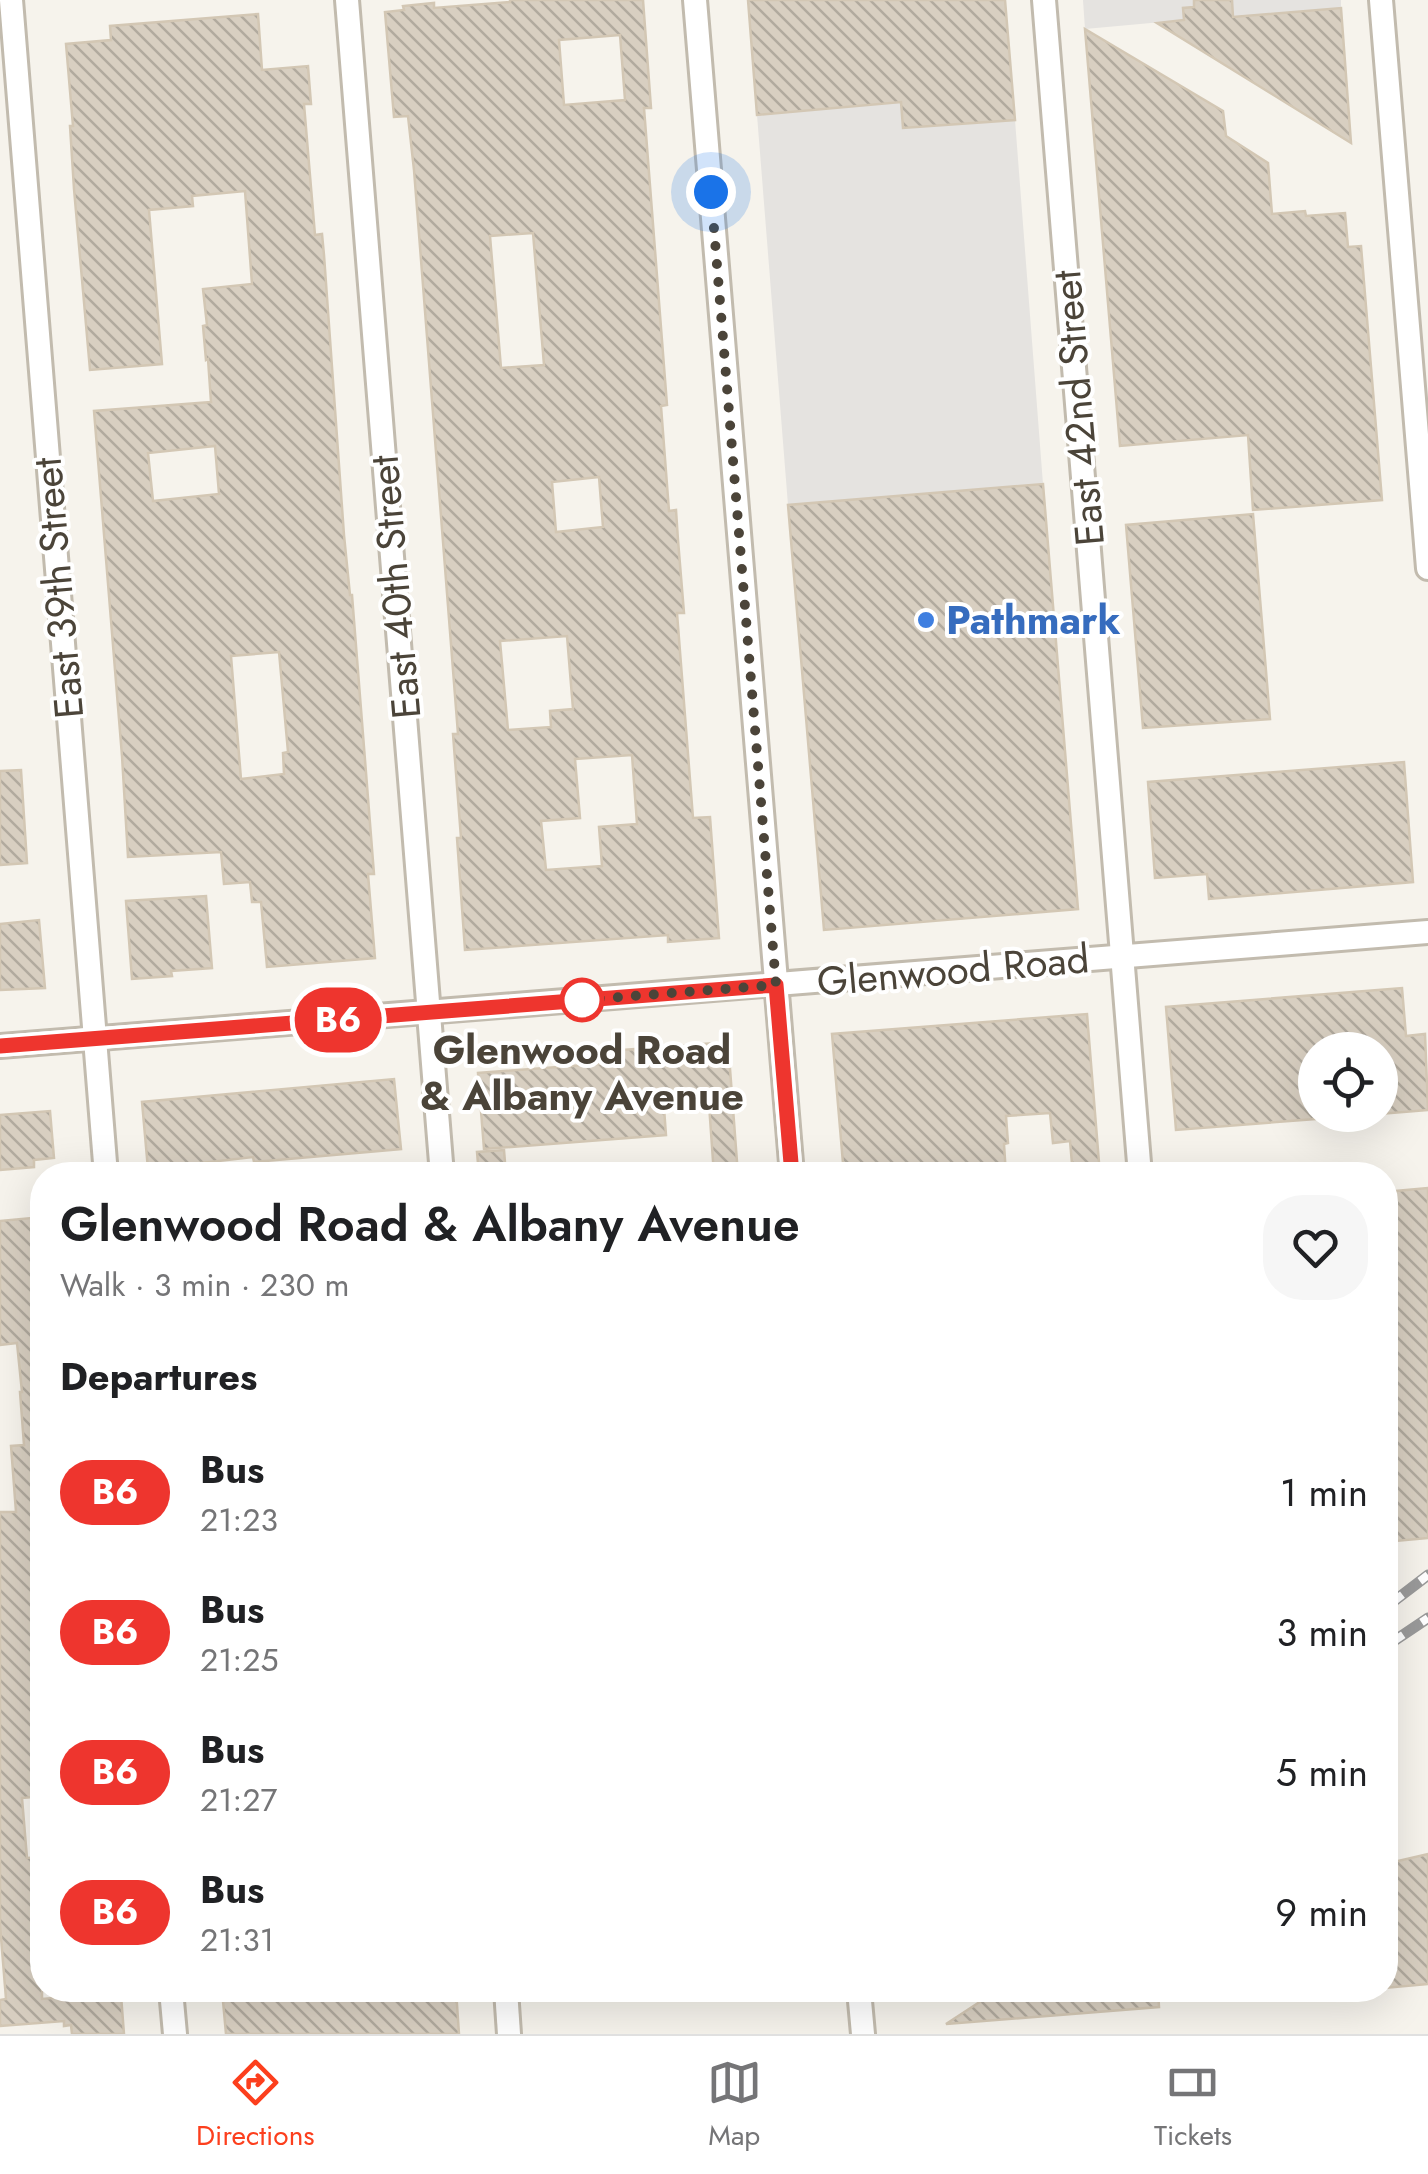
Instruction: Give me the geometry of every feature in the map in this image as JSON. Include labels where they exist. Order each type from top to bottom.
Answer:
[{"type":"street","name":"East 39th Street","points":[[11,0],[105,1162]]},
{"type":"street","name":"East 40th Street","points":[[346,0],[441,1162]]},
{"type":"street","points":[[695,0],[791,1162]]},
{"type":"street","name":"East 42nd Street","points":[[1044,0],[1139,1162]]},
{"type":"street","points":[[1381,0],[1428,568]]},
{"type":"street","name":"Glenwood Road","points":[[0,1046],[1428,932]]},
{"type":"street","points":[[172,2002],[175,2034]]},
{"type":"street","points":[[507,2002],[509,2034]]},
{"type":"street","points":[[860,2002],[863,2034]]},
{"type":"shaded area","points":[[1083,0],[1193,0],[1194,7],[1183,8],[1184,20],[1085,29]]},
{"type":"shaded area","points":[[1232,0],[1341,0],[1341,8],[1233,17]]},
{"type":"shaded area","name":"Pathmark","points":[[901,102],[904,128],[1015,120],[1043,484],[788,505],[757,115]]},
{"type":"building","points":[[643,0],[651,108],[644,108],[667,405],[661,406],[669,511],[676,510],[684,613],[677,613],[693,818],[710,817],[719,938],[668,942],[668,935],[465,950],[453,734],[458,734],[414,170],[408,116],[394,117],[385,12],[434,3],[434,8],[510,2]],"holes":[[[620,35],[625,100],[564,105],[559,40]],[[533,233],[544,365],[501,368],[490,236]],[[599,477],[603,527],[556,532],[552,482]],[[567,636],[573,709],[550,711],[551,727],[508,730],[500,641]],[[632,755],[637,824],[599,827],[602,866],[546,870],[541,821],[580,818],[575,759]]]},
{"type":"building","points":[[748,0],[1005,0],[1015,120],[903,128],[901,102],[757,115]]},
{"type":"building","points":[[1194,0],[1232,0],[1233,17],[1341,8],[1351,143],[1157,23],[1184,20],[1183,8],[1194,7]]},
{"type":"building","points":[[258,14],[262,70],[308,66],[311,104],[304,104],[315,235],[322,234],[324,255],[374,874],[368,874],[375,958],[267,967],[261,902],[252,902],[250,882],[224,884],[221,852],[128,857],[94,411],[211,402],[203,289],[252,284],[245,191],[192,196],[193,206],[149,210],[162,364],[90,370],[66,44],[111,40],[110,26]],"holes":[[[215,446],[219,494],[153,501],[148,453]],[[279,652],[288,752],[283,753],[284,774],[241,779],[231,656]]]},
{"type":"building","points":[[1085,29],[1223,111],[1226,136],[1268,163],[1272,214],[1345,213],[1348,247],[1361,246],[1382,500],[1253,510],[1248,435],[1120,446]]},
{"type":"building","points":[[1043,484],[1078,909],[824,930],[788,505]]},
{"type":"building","points":[[1253,514],[1270,719],[1143,728],[1126,525]]},
{"type":"building","points":[[1404,762],[1413,882],[1209,899],[1207,874],[1155,878],[1148,782]]},
{"type":"building","points":[[21,770],[27,863],[0,865],[0,771]]},
{"type":"building","points":[[206,896],[212,968],[132,979],[126,901]]},
{"type":"building","points":[[39,920],[45,988],[0,990],[0,924]]},
{"type":"building","points":[[1402,988],[1406,1036],[1425,1034],[1428,1110],[1398,1112],[1398,1032],[1298,1032],[1298,1120],[1176,1130],[1166,1007]]},
{"type":"building","points":[[1087,1014],[1099,1162],[1072,1162],[1070,1141],[1053,1143],[1050,1113],[1006,1116],[1005,1162],[843,1162],[832,1034]]},
{"type":"building","points":[[728,1042],[737,1162],[713,1162],[709,1104],[664,1108],[666,1135],[484,1149],[478,1073],[624,1062],[623,1050]]},
{"type":"building","points":[[394,1079],[401,1149],[254,1162],[253,1157],[147,1162],[142,1102]]},
{"type":"building","points":[[50,1111],[54,1158],[34,1160],[30,1167],[0,1170],[0,1115]]},
{"type":"building","points":[[504,1150],[505,1162],[478,1162],[477,1152]]},
{"type":"building","points":[[1428,1188],[1428,1538],[1398,1541],[1398,1191]]},
{"type":"building","points":[[30,1218],[30,1797],[22,1798],[27,1858],[30,1858],[30,2002],[122,2002],[124,2034],[72,2034],[71,2025],[64,2026],[64,2021],[0,2026],[0,2000],[6,1999],[0,1925],[0,1512],[16,1512],[11,1446],[24,1445],[17,1343],[0,1345],[0,1221]]},
{"type":"building","points":[[1428,1854],[1428,1984],[1398,1987],[1398,1861]]},
{"type":"building","points":[[223,2002],[457,2002],[459,2034],[226,2034]]},
{"type":"building","points":[[980,2002],[1159,2002],[1159,2007],[946,2024]]},
{"type":"railway","points":[[1398,1598],[1428,1575]]},
{"type":"railway","points":[[1398,1638],[1428,1618]]},
{"type":"bus line","name":"B6","points":[[0,1046],[776,985],[791,1162]]},
{"type":"place","name":"Pathmark","points":[[926,620]]},
{"type":"place","name":"Glenwood Road & Albany Avenue","points":[[582,1000]]},
{"type":"route","points":[[582,1000],[776,985],[711,192]]}]
